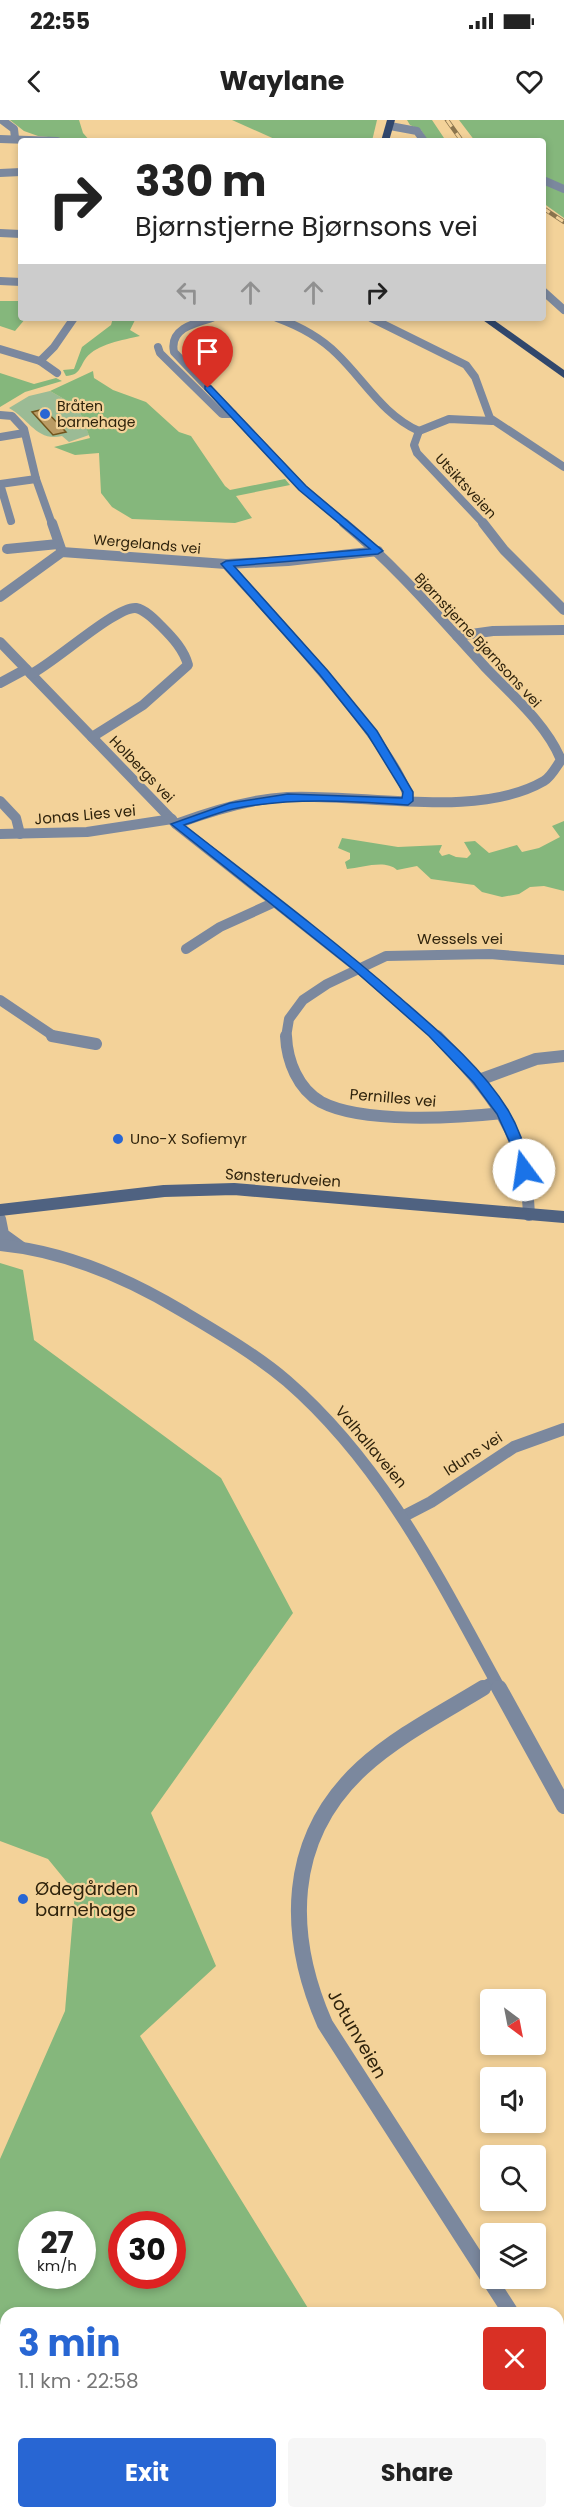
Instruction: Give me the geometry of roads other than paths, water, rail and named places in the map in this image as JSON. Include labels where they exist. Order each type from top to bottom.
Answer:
[{"type":"main road","points":[[386,138],[390,123]]},
{"type":"main road","points":[[489,321],[564,375]]},
{"type":"main road","name":"Sønsterudveien","points":[[0,1210],[164,1191],[221,1188],[305,1193],[529,1215],[564,1216]]},
{"type":"street","points":[[3,120],[13,126],[15,138]]},
{"type":"street","points":[[390,123],[417,131],[422,138]]},
{"type":"street","points":[[0,139],[18,138]]},
{"type":"street","points":[[0,173],[18,172]]},
{"type":"street","points":[[546,181],[564,189]]},
{"type":"street","points":[[0,233],[18,234]]},
{"type":"street","points":[[0,281],[18,282]]},
{"type":"street","points":[[546,294],[564,310]]},
{"type":"street","points":[[40,361],[50,355],[56,340],[72,321]]},
{"type":"street","name":"Bjørnstjerne Bjørnsons vei","points":[[174,821],[230,806],[288,797],[471,801],[507,796],[537,787],[556,773],[561,760],[556,747],[378,551],[303,488],[180,359],[171,345],[182,329],[204,321]]},
{"type":"street","points":[[283,321],[305,331],[328,346],[349,366],[394,418],[419,431],[449,419],[492,421]]},
{"type":"street","points":[[376,321],[447,354],[472,369],[477,378],[483,406],[492,421],[564,467]]},
{"type":"street","name":"Bjørnstjerne Bjørnsons vei","points":[[158,347],[160,353],[222,414],[234,414]]},
{"type":"street","points":[[0,349],[40,361],[57,374]]},
{"type":"street","points":[[0,415],[17,419],[24,433],[36,479],[60,548],[0,597]]},
{"type":"street","name":"Utsiktsveien","points":[[419,431],[414,445],[417,453],[482,521],[508,555],[564,610]]},
{"type":"street","points":[[0,437],[24,433]]},
{"type":"street","points":[[11,521],[0,484],[36,479]]},
{"type":"street","name":"Wergelands vei","points":[[7,549],[60,548],[226,564],[288,561],[378,551]]},
{"type":"street","points":[[226,564],[324,673],[373,734],[408,792],[408,801]]},
{"type":"street","points":[[0,683],[46,667],[118,613],[135,608],[151,616],[181,648],[188,665],[110,727],[92,737]]},
{"type":"street","points":[[457,636],[493,631],[564,630]]},
{"type":"street","name":"Holbergs vei","points":[[0,642],[174,821],[358,968],[434,1034],[479,1080],[503,1113],[519,1149],[528,1190],[529,1215]]},
{"type":"street","points":[[0,801],[16,818],[20,834]]},
{"type":"street","name":"Jonas Lies vei","points":[[0,834],[123,828],[174,821]]},
{"type":"street","points":[[186,950],[220,927],[275,902]]},
{"type":"street","name":"Wessels vei","points":[[358,968],[386,956],[431,953],[538,956],[564,960]]},
{"type":"street","name":"Pernilles vei","points":[[358,968],[307,994],[289,1015],[288,1056],[296,1076],[312,1094],[334,1107],[370,1113],[448,1117],[503,1113]]},
{"type":"street","points":[[0,1000],[39,1029],[58,1039],[96,1044]]},
{"type":"street","points":[[479,1080],[536,1059],[564,1056]]},
{"type":"street","name":"Valhallaveien","points":[[0,1219],[3,1234],[22,1247]]},
{"type":"street","name":"Valhallaveien","points":[[0,1245],[22,1247],[71,1260],[138,1287],[180,1308],[243,1347],[287,1381],[328,1420],[361,1458],[404,1516],[564,1806]]},
{"type":"street","name":"Iduns vei","points":[[404,1516],[423,1507],[514,1447],[564,1429]]},
{"type":"street","name":"Jotunveien","points":[[495,1681],[374,1759],[340,1791],[317,1827],[305,1859],[299,1888],[297,1925],[303,1973],[325,2024],[507,2307]]},
{"type":"railway","points":[[447,120],[460,138]]},
{"type":"railway","points":[[546,210],[564,222]]},
{"type":"place","name":"Bråten barnehage","points":[[45,414]]},
{"type":"place","name":"Uno-X Sofiemyr","points":[[118,1139]]},
{"type":"place","name":"Ødegården barnehage","points":[[23,1899]]}]
